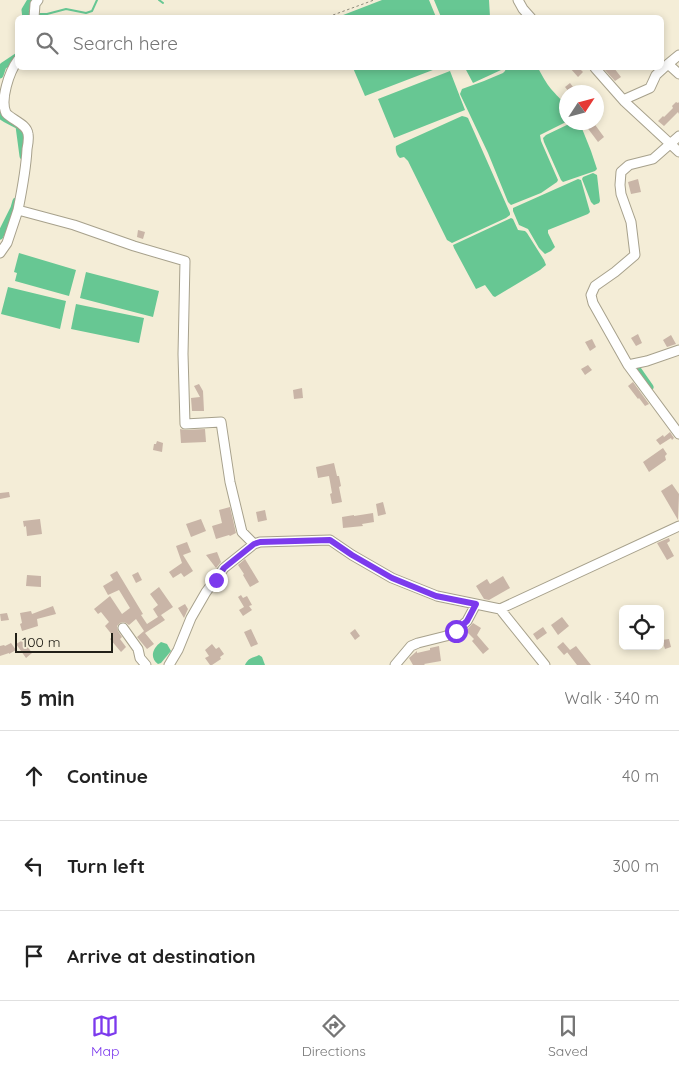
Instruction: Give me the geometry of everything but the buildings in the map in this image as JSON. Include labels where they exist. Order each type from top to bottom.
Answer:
[{"type":"street","points":[[34,15],[35,4],[38,0]]},
{"type":"street","points":[[518,0],[528,15]]},
{"type":"street","points":[[664,68],[679,55]]},
{"type":"street","points":[[668,64],[679,74]]},
{"type":"street","points":[[0,253],[7,243],[18,210],[26,164],[28,134],[26,128],[5,112],[2,105],[5,81],[15,65]]},
{"type":"street","points":[[598,70],[623,100],[679,152]]},
{"type":"street","points":[[623,100],[650,88],[656,75],[661,70]]},
{"type":"street","points":[[679,136],[653,159],[629,165],[622,172],[621,194],[631,222],[635,255],[595,286],[592,295],[593,303],[628,365],[679,434]]},
{"type":"street","points":[[18,210],[185,261],[183,354],[185,424],[221,422],[230,482],[242,532],[254,544]]},
{"type":"street","points":[[628,365],[647,361],[679,350]]},
{"type":"street","points":[[169,665],[178,650],[191,618],[206,592],[224,568],[254,544],[260,542],[330,540],[392,578],[436,596],[500,608],[679,526]]},
{"type":"street","points":[[395,665],[411,646],[446,636],[456,631],[467,621],[476,604]]},
{"type":"street","points":[[500,608],[545,665]]},
{"type":"street","points":[[123,628],[138,649],[140,658],[146,665]]},
{"type":"path","points":[[333,15],[374,0]]},
{"type":"shaded area","points":[[382,0],[429,0],[435,15],[343,15]]},
{"type":"shaded area","points":[[434,0],[489,0],[490,15],[440,15]]},
{"type":"shaded area","points":[[354,70],[433,70],[365,96]]},
{"type":"shaded area","points":[[466,70],[501,70],[473,83]]},
{"type":"shaded area","points":[[505,70],[539,70],[549,87],[559,98],[559,126],[540,135],[558,180],[541,193],[511,205],[460,94],[462,89],[503,73]]},
{"type":"shaded area","points":[[450,71],[465,110],[394,138],[378,99]]},
{"type":"shaded area","points":[[462,116],[468,118],[510,215],[452,243],[447,240],[408,161],[404,157],[399,157],[396,146]]},
{"type":"shaded area","points":[[559,129],[583,130],[597,169],[563,182],[544,142],[543,138]]},
{"type":"shaded area","points":[[593,173],[597,175],[600,201],[594,205],[582,179]]},
{"type":"shaded area","points":[[578,179],[581,180],[590,212],[548,230],[555,247],[545,254],[539,248],[528,229],[519,225],[513,208]]},
{"type":"shaded area","points":[[511,218],[518,230],[527,233],[546,265],[495,297],[485,285],[476,289],[453,245]]},
{"type":"shaded area","points":[[19,253],[76,270],[69,296],[15,281],[17,273],[14,272]]},
{"type":"shaded area","points":[[86,272],[159,291],[153,317],[80,298]]},
{"type":"shaded area","points":[[8,287],[66,301],[60,329],[1,314]]},
{"type":"shaded area","points":[[76,304],[144,318],[139,343],[71,329]]},
{"type":"shaded area","points":[[161,642],[167,644],[171,651],[158,664],[153,653]]},
{"type":"shaded area","points":[[259,655],[262,657],[265,665],[245,665],[249,660]]},
{"type":"waterway","points":[[26,15],[25,10],[31,0]]},
{"type":"waterway","points":[[37,14],[47,14],[66,9],[86,13],[92,11],[97,0]]},
{"type":"waterway","points":[[159,0],[163,3]]},
{"type":"waterway","points":[[25,10],[32,13]]},
{"type":"waterway","points":[[0,75],[3,66],[15,58]]},
{"type":"waterway","points":[[0,115],[19,126],[23,156]]},
{"type":"waterway","points":[[0,236],[16,201]]},
{"type":"waterway","points":[[642,363],[636,367],[650,387]]},
{"type":"route","points":[[216,580],[224,568],[254,544],[260,542],[330,540],[392,578],[436,596],[476,604],[467,621],[456,631]]}]
